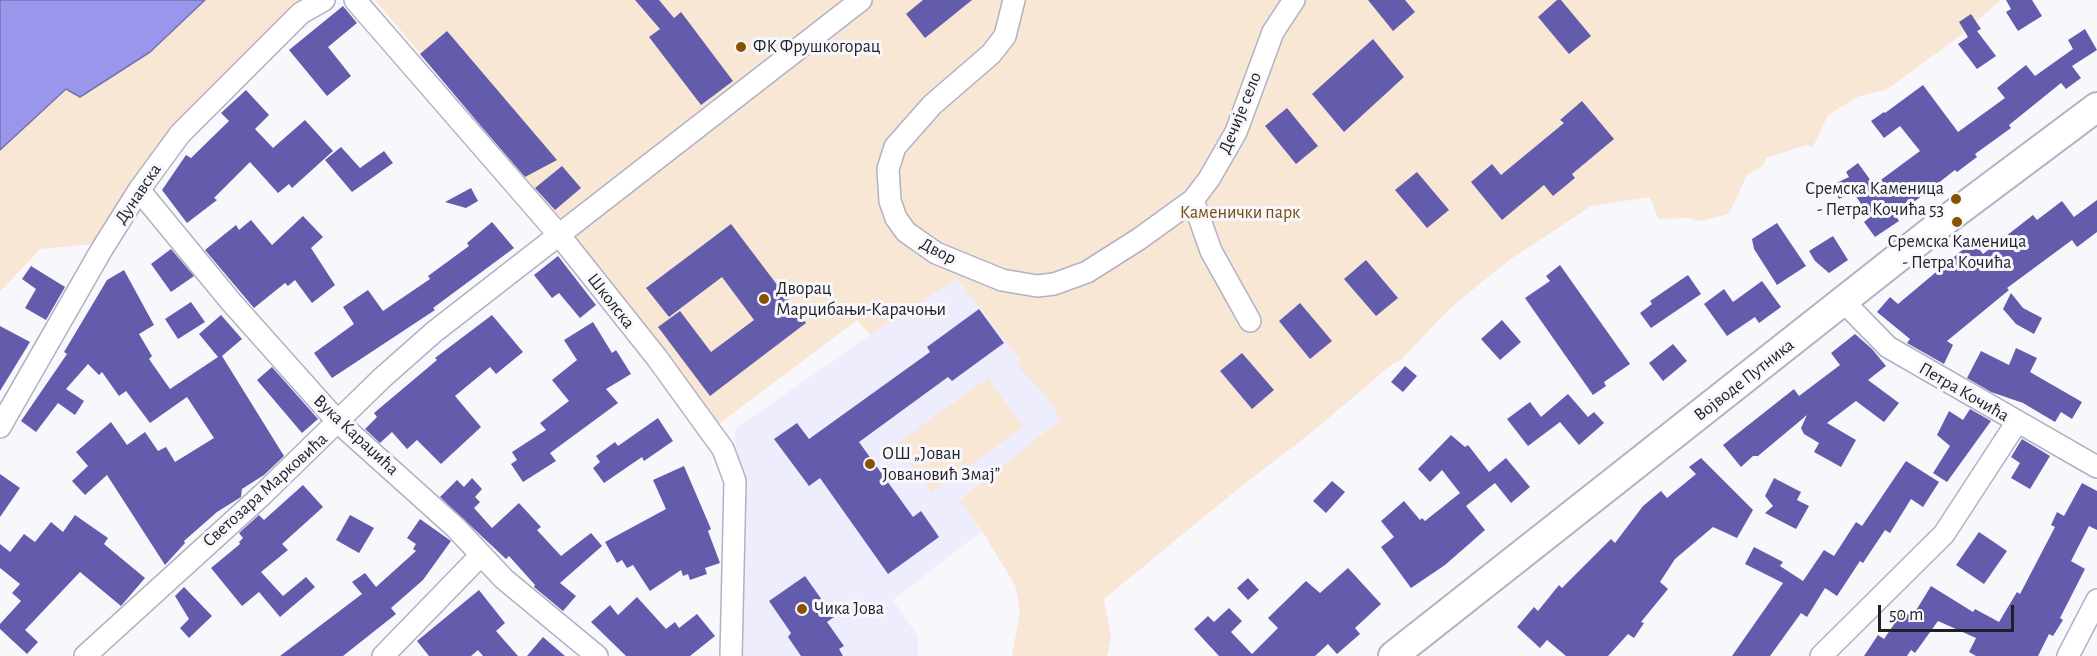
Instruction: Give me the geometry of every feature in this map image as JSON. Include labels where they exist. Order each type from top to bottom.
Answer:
[{"type":"main road","name":"Војводе Путника","points":[[1393,656],[1844,302],[2097,107]]},
{"type":"street","name":"Дунавска","points":[[0,427],[102,249],[139,190],[180,134],[240,71],[301,13],[324,0]]},
{"type":"street","name":"Школска","points":[[355,0],[560,236],[657,358],[723,449],[735,481],[731,656]]},
{"type":"street","points":[[560,236],[861,0]]},
{"type":"street","name":"Двор","points":[[1014,0],[1005,36],[991,54],[932,105],[895,147],[888,169],[890,201],[896,218],[906,232],[936,253],[1002,280],[1037,286],[1054,284],[1087,272],[1139,239],[1193,200]]},
{"type":"street","name":"Дечије село","points":[[1193,200],[1236,132],[1272,32],[1294,0]]},
{"type":"street","name":"Вука Караџића","points":[[139,190],[248,321],[339,423],[456,528],[480,556],[597,656]]},
{"type":"street","points":[[1193,200],[1211,251],[1250,321]]},
{"type":"street","name":"Светозара Марковића","points":[[84,656],[339,423],[382,378],[434,332],[560,236]]},
{"type":"street","name":"Петра Кочића","points":[[1844,302],[1888,348],[2097,466]]},
{"type":"street","points":[[1821,656],[1944,534],[2017,422]]},
{"type":"street","points":[[383,656],[480,556]]},
{"type":"street","points":[[2068,656],[2097,600]]},
{"type":"shaded area","points":[[0,0],[205,0],[150,52],[80,97],[66,89],[0,150]]},
{"type":"shaded area","name":"ОШ „Јован Јовановић Змај”","points":[[957,279],[1065,417],[959,499],[982,531],[893,600],[918,636],[918,656],[741,656],[735,429],[870,335]]},
{"type":"green space","points":[[205,0],[311,0],[94,244],[40,249],[0,292],[0,150],[66,89],[81,96],[150,52]]},
{"type":"green space","name":"Каменички парк","points":[[375,0],[2001,0],[1956,39],[1886,90],[1859,96],[1828,115],[1813,147],[1807,145],[1766,158],[1763,166],[1747,175],[1729,214],[1700,221],[1688,218],[1658,219],[1650,197],[1591,206],[1508,261],[1449,309],[1401,360],[1392,364],[1317,428],[1239,488],[1104,599],[1111,638],[1107,656],[1012,656],[1020,611],[1015,585],[982,531],[959,500],[1060,420],[1055,412],[1058,410],[1019,367],[1021,361],[957,279],[870,335],[857,320],[715,427],[566,226]]},
{"type":"green space","points":[[988,378],[1023,427],[932,493],[896,444]]},
{"type":"building","points":[[635,0],[659,0],[674,18],[681,12],[733,81],[701,105],[649,37],[660,29]]},
{"type":"building","points":[[923,0],[972,0],[925,38],[906,14]]},
{"type":"building","points":[[1368,0],[1405,0],[1415,12],[1393,31]]},
{"type":"building","points":[[1557,0],[1561,0],[1591,36],[1569,54],[1538,17]]},
{"type":"building","points":[[2006,0],[2032,0],[2042,16],[2018,31],[2006,12],[2011,9]]},
{"type":"building","points":[[343,6],[357,23],[328,47],[351,76],[327,96],[289,50]]},
{"type":"building","points":[[1971,14],[1981,29],[1977,31],[1996,56],[1977,69],[1958,44],[1968,37],[1959,22]]},
{"type":"building","points":[[2085,29],[2097,50],[2072,66],[2081,78],[2066,89],[2061,83],[2009,125],[2011,128],[1975,154],[1977,157],[1957,172],[1955,170],[1896,216],[1899,221],[1875,237],[1864,222],[1870,217],[1853,192],[1839,199],[1832,185],[1849,177],[1846,172],[1858,163],[1874,185],[1920,151],[1900,126],[1884,138],[1871,121],[1923,85],[1958,132],[2005,98],[1997,88],[2026,65],[2035,76],[2073,49],[2068,40]]},
{"type":"building","points":[[447,31],[557,160],[525,177],[480,125],[420,54]]},
{"type":"building","points":[[1373,39],[1404,77],[1344,132],[1312,94]]},
{"type":"building","points":[[246,90],[269,115],[255,129],[273,148],[305,120],[333,151],[292,188],[289,184],[278,193],[250,162],[214,198],[217,200],[187,223],[162,190],[186,155],[191,158],[229,121],[221,113]]},
{"type":"building","points":[[1582,101],[1614,139],[1572,174],[1575,178],[1553,196],[1544,185],[1502,220],[1471,182],[1492,164],[1501,175],[1564,123],[1560,120]]},
{"type":"building","points":[[1287,108],[1318,146],[1296,164],[1265,126]]},
{"type":"building","points":[[341,147],[360,168],[384,151],[393,163],[352,192],[325,160]]},
{"type":"building","points":[[562,166],[581,188],[555,210],[535,188]]},
{"type":"building","points":[[1417,172],[1449,210],[1427,228],[1395,190]]},
{"type":"building","points":[[471,188],[478,201],[466,208],[445,202]]},
{"type":"building","points":[[2097,200],[2097,232],[2077,247],[2072,240],[2007,288],[2009,290],[1947,341],[1953,345],[1944,364],[1907,343],[1910,339],[1877,312],[1890,297],[1898,304],[1973,241],[1983,254],[2033,215],[2037,220],[2062,201],[2074,217]]},
{"type":"building","points":[[303,216],[323,237],[311,248],[335,285],[312,303],[295,280],[288,286],[285,283],[254,308],[205,250],[236,225],[239,230],[251,220],[272,245]]},
{"type":"building","points":[[492,222],[514,248],[433,308],[435,310],[332,378],[314,353],[354,324],[343,307],[368,290],[383,311],[430,279],[428,276],[469,246],[467,243]]},
{"type":"building","points":[[1777,223],[1806,266],[1777,285],[1754,249],[1752,239]]},
{"type":"building","name":"Дворац Марцибањи-Карачоњи","points":[[731,224],[806,323],[710,396],[658,327],[680,311],[711,352],[754,320],[722,277],[669,317],[646,288]]},
{"type":"building","points":[[1833,236],[1848,260],[1829,273],[1815,261],[1809,251]]},
{"type":"building","points":[[171,249],[194,276],[171,292],[151,264]]},
{"type":"building","points":[[558,256],[596,305],[580,318],[559,293],[552,298],[534,275]]},
{"type":"building","points":[[1366,260],[1398,298],[1376,316],[1344,279]]},
{"type":"building","points":[[1560,265],[1630,364],[1604,382],[1606,386],[1593,395],[1525,298],[1550,281],[1546,276]]},
{"type":"building","points":[[31,266],[65,287],[46,320],[25,308],[36,289],[22,279]]},
{"type":"building","points":[[124,270],[154,325],[139,334],[152,356],[149,359],[170,389],[218,357],[199,334],[221,315],[242,339],[222,356],[284,456],[264,475],[242,489],[241,497],[217,512],[184,541],[185,543],[165,565],[107,475],[85,495],[72,481],[88,466],[76,452],[111,422],[127,445],[145,432],[158,451],[166,447],[175,462],[214,438],[187,397],[150,423],[126,391],[119,396],[102,372],[99,375],[88,364],[66,389],[84,401],[75,415],[58,403],[36,432],[21,421],[67,354],[64,352],[107,280]]},
{"type":"building","points":[[1688,275],[1701,294],[1651,328],[1640,313],[1652,304],[1650,301]]},
{"type":"building","points":[[1762,281],[1781,307],[1759,323],[1755,317],[1727,336],[1704,304],[1724,289],[1733,302]]},
{"type":"building","points":[[2011,293],[2023,308],[2042,318],[2034,334],[2016,324],[2003,309]]},
{"type":"building","points":[[191,302],[205,322],[178,339],[165,319]]},
{"type":"building","points":[[1300,303],[1332,341],[1310,359],[1279,321]]},
{"type":"building","points":[[979,309],[1004,343],[952,381],[948,377],[859,442],[913,517],[921,511],[939,537],[888,574],[820,478],[809,486],[774,439],[797,423],[809,439],[930,352],[927,347]]},
{"type":"building","points":[[492,315],[523,352],[496,374],[490,367],[455,396],[481,427],[441,464],[417,440],[407,449],[392,432],[380,443],[365,429],[377,417],[374,413],[437,360],[435,358]]},
{"type":"building","points":[[1502,320],[1521,342],[1500,360],[1481,339]]},
{"type":"building","points":[[593,322],[612,353],[616,350],[631,374],[606,389],[618,403],[550,453],[556,461],[523,482],[511,464],[517,460],[512,452],[546,430],[540,423],[569,401],[552,380],[577,360],[564,340]]},
{"type":"building","points":[[0,326],[30,342],[0,391]]},
{"type":"building","points":[[1855,334],[1886,366],[1868,380],[1899,403],[1884,422],[1856,401],[1827,423],[1856,440],[1841,467],[1814,452],[1819,443],[1804,434],[1801,428],[1807,415],[1758,456],[1753,456],[1741,467],[1723,445],[1794,389],[1799,396],[1840,365],[1831,353]]},
{"type":"building","points":[[1673,344],[1687,361],[1663,381],[1649,363]]},
{"type":"building","points":[[2016,348],[2037,358],[2030,372],[2082,402],[2072,419],[2061,412],[2055,422],[2023,403],[1991,392],[1967,378],[1981,351],[2009,365]]},
{"type":"building","points":[[1242,353],[1274,390],[1252,409],[1220,371]]},
{"type":"building","points":[[1405,366],[1417,376],[1403,392],[1391,382]]},
{"type":"building","points":[[272,367],[318,419],[302,433],[257,380]]},
{"type":"building","points":[[1568,394],[1588,417],[1594,412],[1604,423],[1579,445],[1560,422],[1528,446],[1507,419],[1530,402],[1541,417]]},
{"type":"building","points":[[1970,409],[1991,421],[1947,482],[1933,473],[1950,446],[1937,435],[1949,411],[1963,420]]},
{"type":"building","points":[[658,418],[673,441],[644,461],[642,457],[604,483],[593,468],[600,462],[596,456],[615,442],[618,446]]},
{"type":"building","points":[[1451,435],[1465,447],[1468,445],[1489,472],[1506,458],[1530,487],[1511,503],[1495,483],[1466,506],[1485,530],[1445,565],[1411,588],[1381,547],[1394,537],[1381,521],[1404,501],[1420,520],[1422,518],[1425,521],[1460,493],[1442,470],[1430,482],[1418,469]]},
{"type":"building","points":[[2022,439],[2050,456],[2030,489],[2011,478],[2020,463],[2011,457]]},
{"type":"building","points":[[1701,458],[1753,510],[1737,538],[1713,527],[1675,559],[1660,582],[1668,589],[1641,622],[1644,623],[1634,638],[1628,634],[1608,656],[1566,656],[1547,640],[1540,648],[1517,627],[1534,607],[1538,611],[1559,585],[1562,588],[1611,539],[1615,543],[1643,506],[1661,491],[1667,498],[1696,474],[1689,467]]},
{"type":"building","points":[[1906,461],[1939,482],[1923,507],[1911,499],[1890,533],[1885,530],[1863,563],[1860,561],[1837,596],[1825,588],[1807,617],[1801,613],[1770,656],[1732,656],[1783,583],[1745,564],[1754,547],[1783,562],[1780,566],[1803,581],[1824,550],[1834,556],[1856,522],[1862,526]]},
{"type":"building","points":[[684,466],[711,529],[708,531],[720,563],[705,568],[707,574],[690,580],[688,574],[683,576],[681,570],[650,591],[633,565],[627,568],[622,560],[617,563],[605,542],[666,509],[653,480]]},
{"type":"building","points":[[0,474],[20,488],[0,517]]},
{"type":"building","points":[[472,478],[482,489],[475,497],[480,502],[474,508],[492,528],[519,503],[541,527],[537,530],[561,556],[591,533],[602,546],[560,583],[576,596],[563,611],[534,587],[535,585],[509,556],[506,559],[440,497],[457,480],[464,487]]},
{"type":"building","points":[[1774,478],[1801,492],[1797,500],[1809,506],[1796,529],[1765,513],[1773,506],[1765,496]]},
{"type":"building","points":[[1332,481],[1345,492],[1326,513],[1313,501]]},
{"type":"building","points":[[2082,483],[2097,491],[2097,530],[2089,526],[2071,561],[2085,569],[2060,618],[2063,620],[2053,636],[2049,634],[2038,656],[1976,656],[1969,652],[1976,638],[1938,621],[1915,653],[1911,650],[1907,656],[1864,656],[1878,635],[1884,639],[1903,611],[1912,617],[1931,586],[1973,612],[1975,609],[1999,622],[2017,592],[2020,594],[2055,527],[2051,525],[2057,512],[2064,516]]},
{"type":"building","points":[[303,485],[323,507],[282,544],[288,550],[261,572],[283,596],[306,577],[315,587],[280,617],[259,592],[242,606],[211,568],[240,544],[243,538],[239,533],[259,515],[264,520]]},
{"type":"building","points":[[75,515],[108,538],[104,544],[145,578],[121,606],[80,572],[25,630],[38,642],[27,654],[0,629],[0,624],[21,601],[12,593],[20,584],[0,568],[0,544],[10,552],[24,534],[35,542],[51,522],[63,532]]},
{"type":"building","points":[[350,515],[374,528],[359,553],[336,540]]},
{"type":"building","points":[[420,519],[451,541],[423,580],[391,608],[396,614],[343,656],[280,656],[362,594],[352,582],[365,573],[376,587],[416,551],[413,549],[416,544],[407,538]]},
{"type":"building","points":[[1979,532],[2007,551],[1984,584],[1956,565]]},
{"type":"building","points":[[1348,568],[1381,604],[1355,628],[1360,634],[1337,654],[1328,644],[1315,656],[1219,656],[1194,629],[1208,616],[1214,622],[1229,608],[1242,621],[1231,632],[1252,654],[1278,628],[1268,618],[1306,581],[1320,593]]},
{"type":"building","name":"Чика Јова","points":[[805,576],[834,617],[827,622],[844,646],[839,649],[843,656],[801,656],[788,637],[791,633],[769,601]]},
{"type":"building","points":[[1248,578],[1259,590],[1248,600],[1237,588]]},
{"type":"building","points":[[184,587],[212,616],[189,638],[180,628],[189,619],[175,596]]},
{"type":"building","points":[[479,590],[505,623],[496,631],[518,656],[483,656],[478,650],[471,656],[429,656],[417,641]]},
{"type":"building","points":[[637,597],[666,629],[675,622],[679,628],[697,614],[715,636],[690,656],[626,656],[591,622],[610,605],[618,615]]},
{"type":"building","points":[[543,637],[565,656],[527,656]]},
{"type":"place","name":"ФК Фрушкогорац","points":[[741,47]]},
{"type":"place","name":"Сремска Каменица - Петра Кочића 53","points":[[1956,199]]},
{"type":"place","name":"Сремска Каменица - Петра Кочића","points":[[1957,222]]},
{"type":"place","name":"Дворац Марцибањи-Карачоњи","points":[[764,299]]},
{"type":"place","name":"ОШ „Јован Јовановић Змај”","points":[[870,464]]},
{"type":"place","name":"Чика Јова","points":[[802,609]]}]
